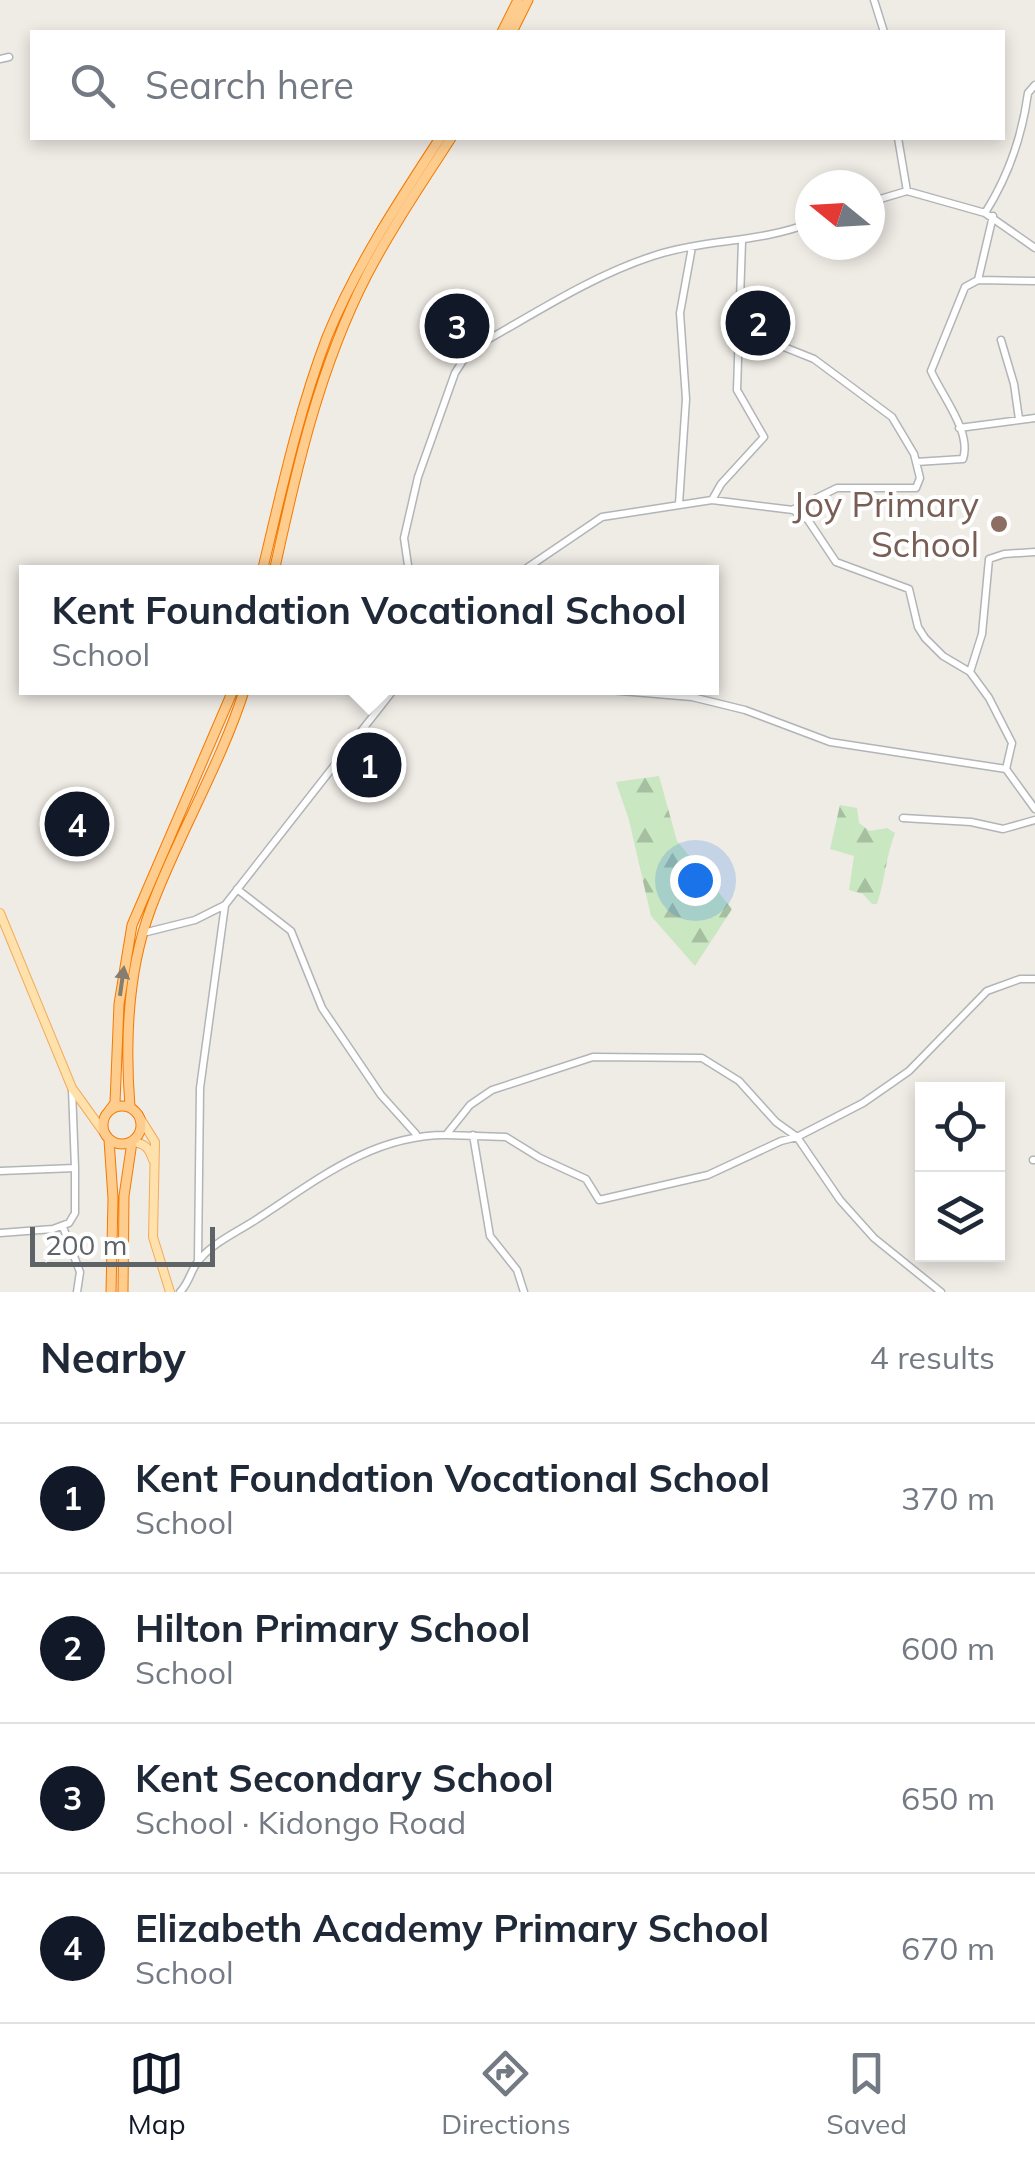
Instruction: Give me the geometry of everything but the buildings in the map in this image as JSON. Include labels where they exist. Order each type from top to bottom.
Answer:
[{"type":"highway","points":[[503,30],[518,0]]},
{"type":"highway","points":[[513,30],[528,0]]},
{"type":"highway","points":[[264,565],[302,409],[328,336],[383,227],[439,140]]},
{"type":"highway","points":[[276,565],[296,475],[341,334],[366,277],[449,140]]},
{"type":"highway","points":[[110,1292],[113,1198],[103,1124],[116,1103],[119,1004],[132,925],[231,695]]},
{"type":"highway","points":[[130,1107],[130,1019],[144,933],[162,881],[224,746],[242,695]]},
{"type":"highway","points":[[109,1111],[130,1107],[140,1118],[141,1132],[132,1142],[124,1196],[122,1292]]},
{"type":"highway","points":[[107,1137],[122,1144],[132,1142]]},
{"type":"main road","points":[[0,913],[72,1088],[107,1137]]},
{"type":"main road","points":[[80,1099],[93,1110],[109,1111]]},
{"type":"main road","points":[[140,1118],[155,1142],[153,1238],[170,1292]]},
{"type":"main road","points":[[132,1142],[149,1148],[156,1169]]},
{"type":"street","points":[[874,0],[883,30]]},
{"type":"street","points":[[978,280],[989,215],[1013,160],[1028,93],[1035,85]]},
{"type":"street","points":[[898,140],[908,191]]},
{"type":"street","points":[[885,198],[908,191],[989,215],[1035,248]]},
{"type":"street","points":[[407,565],[406,521],[448,390],[464,359],[496,335],[618,268],[656,254],[776,234],[795,227]]},
{"type":"street","points":[[712,500],[721,484],[764,437],[737,390],[742,240]]},
{"type":"street","points":[[680,504],[686,400],[680,313],[692,247]]},
{"type":"street","points":[[916,462],[963,460],[966,450],[931,371],[965,287],[978,280],[1035,282]]},
{"type":"street","points":[[740,329],[828,368],[892,417],[916,462],[920,483],[916,488],[836,488],[793,510]]},
{"type":"street","points":[[1000,340],[1014,384],[1019,419]]},
{"type":"street","points":[[959,428],[1035,418]]},
{"type":"street","points":[[531,565],[602,517],[712,500],[793,510],[808,520],[836,562],[908,589],[918,627],[925,638],[943,656],[970,672],[989,698],[1010,738],[1012,749],[1006,769]]},
{"type":"street","points":[[970,672],[982,634],[989,559],[1035,552]]},
{"type":"street","points":[[144,933],[195,920],[225,905],[390,695]]},
{"type":"street","points":[[679,695],[745,710],[830,742],[1006,769],[1035,809]]},
{"type":"street","points":[[903,818],[971,822],[1003,829],[1035,820]]},
{"type":"street","points":[[237,890],[291,932],[322,1008],[382,1096],[417,1135]]},
{"type":"street","points":[[180,1292],[198,1260],[200,1088],[225,905]]},
{"type":"street","points":[[198,1260],[300,1188],[352,1158],[417,1135],[506,1136],[540,1158],[586,1179],[600,1200],[708,1175],[797,1137],[863,1103],[909,1071],[987,991],[1020,978],[1035,979]]},
{"type":"street","points":[[446,1135],[470,1105],[492,1090],[593,1057],[702,1058],[739,1082],[776,1122],[797,1137],[840,1200],[874,1238],[941,1292]]},
{"type":"street","points":[[0,1232],[63,1227],[74,1216],[72,1088]]},
{"type":"street","points":[[473,1135],[490,1236],[517,1270],[524,1292]]},
{"type":"street","points":[[0,1171],[75,1168]]},
{"type":"street","points":[[63,1227],[80,1272],[77,1292]]},
{"type":"green space","points":[[659,776],[677,841],[732,909],[695,966],[651,916],[616,782]]},
{"type":"green space","points":[[840,805],[857,808],[859,823],[870,831],[887,828],[895,833],[877,904],[849,890],[854,856],[830,849]]},
{"type":"place","name":"Hilton Primary School","points":[[758,323]]},
{"type":"place","name":"Kent Secondary School","points":[[457,326]]},
{"type":"place","name":"Joy Primary School","points":[[999,524]]},
{"type":"place","name":"Kent Foundation Vocational School","points":[[369,765]]},
{"type":"place","name":"Elizabeth Academy Primary School","points":[[77,824]]}]
